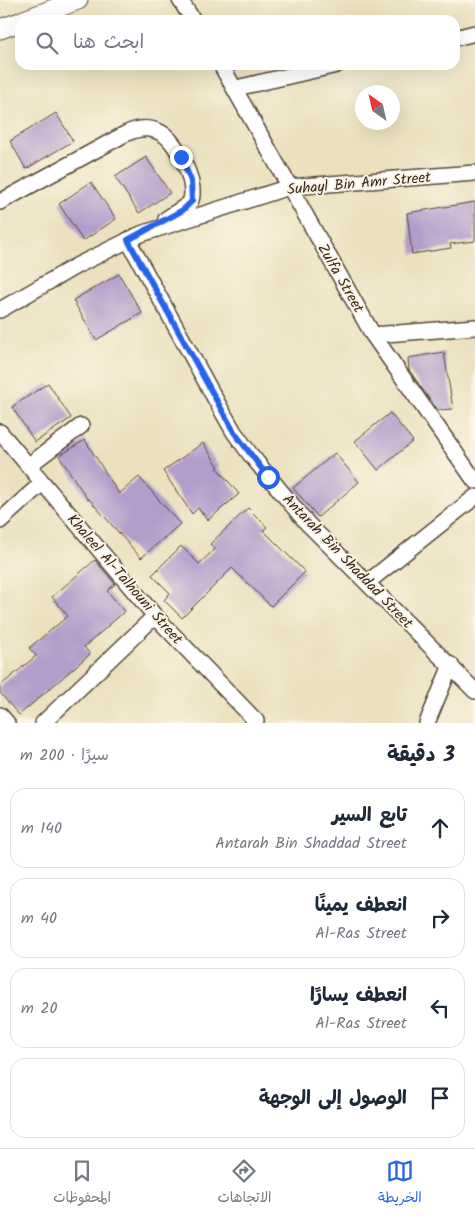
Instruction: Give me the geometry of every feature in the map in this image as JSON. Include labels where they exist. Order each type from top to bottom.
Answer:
[{"type":"street","points":[[38,15],[78,0]]},
{"type":"street","points":[[180,0],[190,15]]},
{"type":"street","points":[[0,29],[15,24]]},
{"type":"street","points":[[460,37],[475,33]]},
{"type":"street","name":"Zulfa Street","points":[[224,70],[373,335],[475,481]]},
{"type":"street","points":[[236,88],[314,70]]},
{"type":"street","points":[[0,202],[133,130],[138,128],[153,130],[160,132],[168,138],[181,157],[191,181],[192,201],[183,210],[135,237]]},
{"type":"street","name":"Suhayl Bin Amr Street","points":[[0,310],[76,266],[135,237],[289,187],[475,173]]},
{"type":"street","name":"Antarah Bin Shaddad Street","points":[[135,237],[234,432],[268,477],[307,523],[475,691]]},
{"type":"street","points":[[373,335],[475,327]]},
{"type":"street","points":[[28,466],[81,426]]},
{"type":"street","name":"Khaleel Al-Talhouni Street","points":[[0,432],[155,616],[256,722]]},
{"type":"street","points":[[0,521],[42,483]]},
{"type":"street","points":[[368,582],[475,497]]},
{"type":"street","points":[[43,723],[155,616]]},
{"type":"street","points":[[427,723],[451,666]]},
{"type":"street","points":[[0,715],[7,723]]},
{"type":"building","points":[[56,113],[73,141],[26,169],[10,141]]},
{"type":"building","points":[[146,157],[170,193],[139,213],[115,177]]},
{"type":"building","points":[[91,182],[116,219],[83,241],[59,204]]},
{"type":"building","points":[[475,202],[475,241],[450,244],[451,248],[412,254],[407,213]]},
{"type":"building","points":[[119,274],[142,313],[96,340],[73,300]]},
{"type":"building","points":[[444,352],[453,409],[437,410],[409,370],[408,358]]},
{"type":"building","points":[[48,383],[71,418],[35,442],[12,407]]},
{"type":"building","points":[[390,413],[413,441],[378,470],[355,441]]},
{"type":"building","points":[[85,440],[119,494],[139,477],[180,524],[141,558],[88,500],[59,456]]},
{"type":"building","points":[[203,443],[219,467],[217,468],[239,494],[208,520],[198,508],[192,514],[163,471]]},
{"type":"building","points":[[335,453],[359,482],[318,517],[293,488]]},
{"type":"building","points":[[248,508],[267,527],[263,530],[305,572],[271,606],[232,568],[182,618],[164,600],[170,593],[152,575],[181,546],[199,564],[215,549],[210,544]]},
{"type":"building","points":[[95,560],[115,584],[107,591],[125,611],[84,647],[90,654],[19,715],[0,693],[0,686],[36,656],[29,648],[68,616],[52,597]]},
{"type":"route","points":[[181,157],[191,181],[192,201],[183,210],[128,240],[234,432],[268,477]]}]
